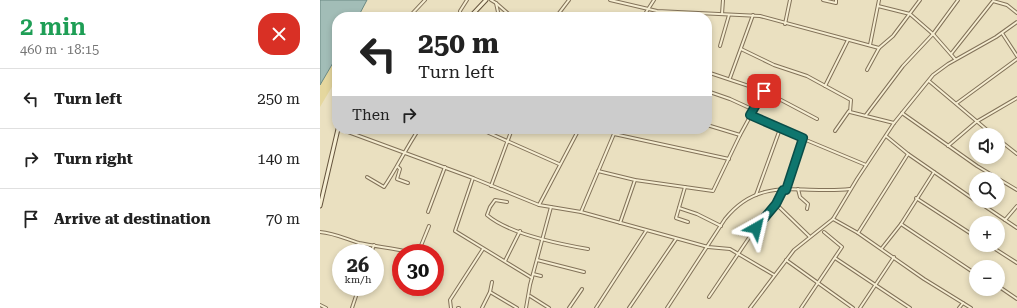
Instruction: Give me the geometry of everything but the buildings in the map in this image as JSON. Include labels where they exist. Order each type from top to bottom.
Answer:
[{"type":"street","points":[[414,12],[425,0]]},
{"type":"street","points":[[460,12],[467,0]]},
{"type":"street","points":[[476,12],[486,0]]},
{"type":"street","points":[[491,0],[506,12]]},
{"type":"street","points":[[560,12],[569,0]]},
{"type":"street","points":[[610,0],[679,12]]},
{"type":"street","points":[[646,12],[654,0]]},
{"type":"street","points":[[722,14],[723,0]]},
{"type":"street","points":[[785,24],[790,0]]},
{"type":"street","points":[[823,0],[836,2],[836,0]]},
{"type":"street","points":[[870,45],[880,0]]},
{"type":"street","points":[[867,70],[879,48],[893,36],[920,0]]},
{"type":"street","points":[[866,116],[903,66],[933,34],[958,0]]},
{"type":"street","points":[[951,55],[994,1],[1007,5],[1017,13]]},
{"type":"street","points":[[496,3],[498,12]]},
{"type":"street","points":[[878,6],[910,14],[933,34],[955,59]]},
{"type":"street","points":[[712,14],[753,15],[879,48]]},
{"type":"street","points":[[720,46],[729,15]]},
{"type":"street","points":[[730,78],[753,15]]},
{"type":"street","points":[[750,308],[786,260],[809,236],[833,219],[894,123],[940,69],[1002,33],[1017,22]]},
{"type":"street","points":[[956,103],[1017,57],[1002,33]]},
{"type":"street","points":[[825,86],[848,40]]},
{"type":"street","points":[[741,49],[825,86],[851,100],[849,110],[835,131]]},
{"type":"street","points":[[712,73],[730,78],[764,91],[817,119]]},
{"type":"street","points":[[929,81],[984,128]]},
{"type":"street","points":[[598,171],[635,180],[713,191],[750,115],[764,91]]},
{"type":"street","points":[[712,94],[730,99],[754,110]]},
{"type":"street","points":[[948,146],[976,122],[1017,98]]},
{"type":"street","points":[[849,110],[894,123]]},
{"type":"street","points":[[902,113],[948,146],[1017,190]]},
{"type":"street","points":[[750,115],[866,165]]},
{"type":"street","points":[[712,127],[740,135]]},
{"type":"street","points":[[756,195],[780,129]]},
{"type":"street","points":[[320,206],[338,134]]},
{"type":"street","points":[[353,134],[445,167],[539,205],[581,212],[708,247],[724,247],[738,253],[774,275]]},
{"type":"street","points":[[367,177],[384,187],[398,166],[403,152],[416,134]]},
{"type":"street","points":[[492,134],[559,164]]},
{"type":"street","points":[[491,186],[510,134]]},
{"type":"street","points":[[539,205],[575,134]]},
{"type":"street","points":[[581,212],[614,134],[729,159]]},
{"type":"street","points":[[886,136],[908,154],[969,196]]},
{"type":"street","points":[[709,297],[759,223],[776,204],[785,190],[803,138]]},
{"type":"street","points":[[1005,145],[1017,154]]},
{"type":"street","points":[[858,233],[908,154]]},
{"type":"street","points":[[398,166],[400,169],[397,179],[408,183]]},
{"type":"street","points":[[428,212],[445,167]]},
{"type":"street","points":[[882,248],[901,224],[916,198],[934,172]]},
{"type":"street","points":[[473,178],[455,231],[532,278]]},
{"type":"street","points":[[620,223],[635,180]]},
{"type":"street","points":[[685,187],[676,218],[688,222]]},
{"type":"street","points":[[798,189],[800,197],[808,204],[807,209]]},
{"type":"street","points":[[667,308],[734,207],[756,195],[785,190],[851,189]]},
{"type":"street","points":[[916,198],[969,232]]},
{"type":"street","points":[[507,202],[495,200],[487,215],[495,222],[543,239],[588,249]]},
{"type":"street","points":[[776,204],[809,236]]},
{"type":"street","points":[[1017,206],[1005,220],[1017,228]]},
{"type":"street","points":[[526,308],[530,296],[532,278],[551,207]]},
{"type":"street","points":[[679,208],[696,214],[720,226]]},
{"type":"street","points":[[987,208],[999,216]]},
{"type":"street","points":[[833,219],[882,248],[924,279],[971,308]]},
{"type":"street","points":[[901,224],[969,269]]},
{"type":"street","points":[[422,244],[429,226]]},
{"type":"street","points":[[505,261],[520,231]]},
{"type":"street","points":[[596,308],[646,231]]},
{"type":"street","points":[[320,232],[341,236],[367,244]]},
{"type":"street","points":[[802,307],[817,282],[842,247],[824,232]]},
{"type":"street","points":[[630,308],[676,239]]},
{"type":"street","points":[[451,308],[450,300],[483,249]]},
{"type":"street","points":[[999,252],[1017,263]]},
{"type":"street","points":[[860,308],[894,257]]},
{"type":"street","points":[[835,258],[910,308]]},
{"type":"street","points":[[537,260],[584,272]]},
{"type":"street","points":[[786,260],[852,308]]},
{"type":"street","points":[[533,274],[541,276]]},
{"type":"street","points":[[482,308],[490,292],[492,282]]},
{"type":"street","points":[[569,308],[582,289]]},
{"type":"street","points":[[1005,291],[1017,299]]},
{"type":"street","points":[[490,292],[517,308]]},
{"type":"street","points":[[352,308],[356,296]]},
{"type":"street","points":[[530,296],[549,308]]},
{"type":"street","points":[[959,308],[963,303]]},
{"type":"street","points":[[320,305],[326,308]]},
{"type":"sand","points":[[332,65],[332,87],[320,107],[320,85]]},
{"type":"water","points":[[320,0],[367,0],[361,12],[332,12],[332,65],[320,85]]},
{"type":"route","points":[[756,228],[765,215],[776,204],[783,190],[786,190],[803,138],[770,125],[750,115],[764,91]]}]
